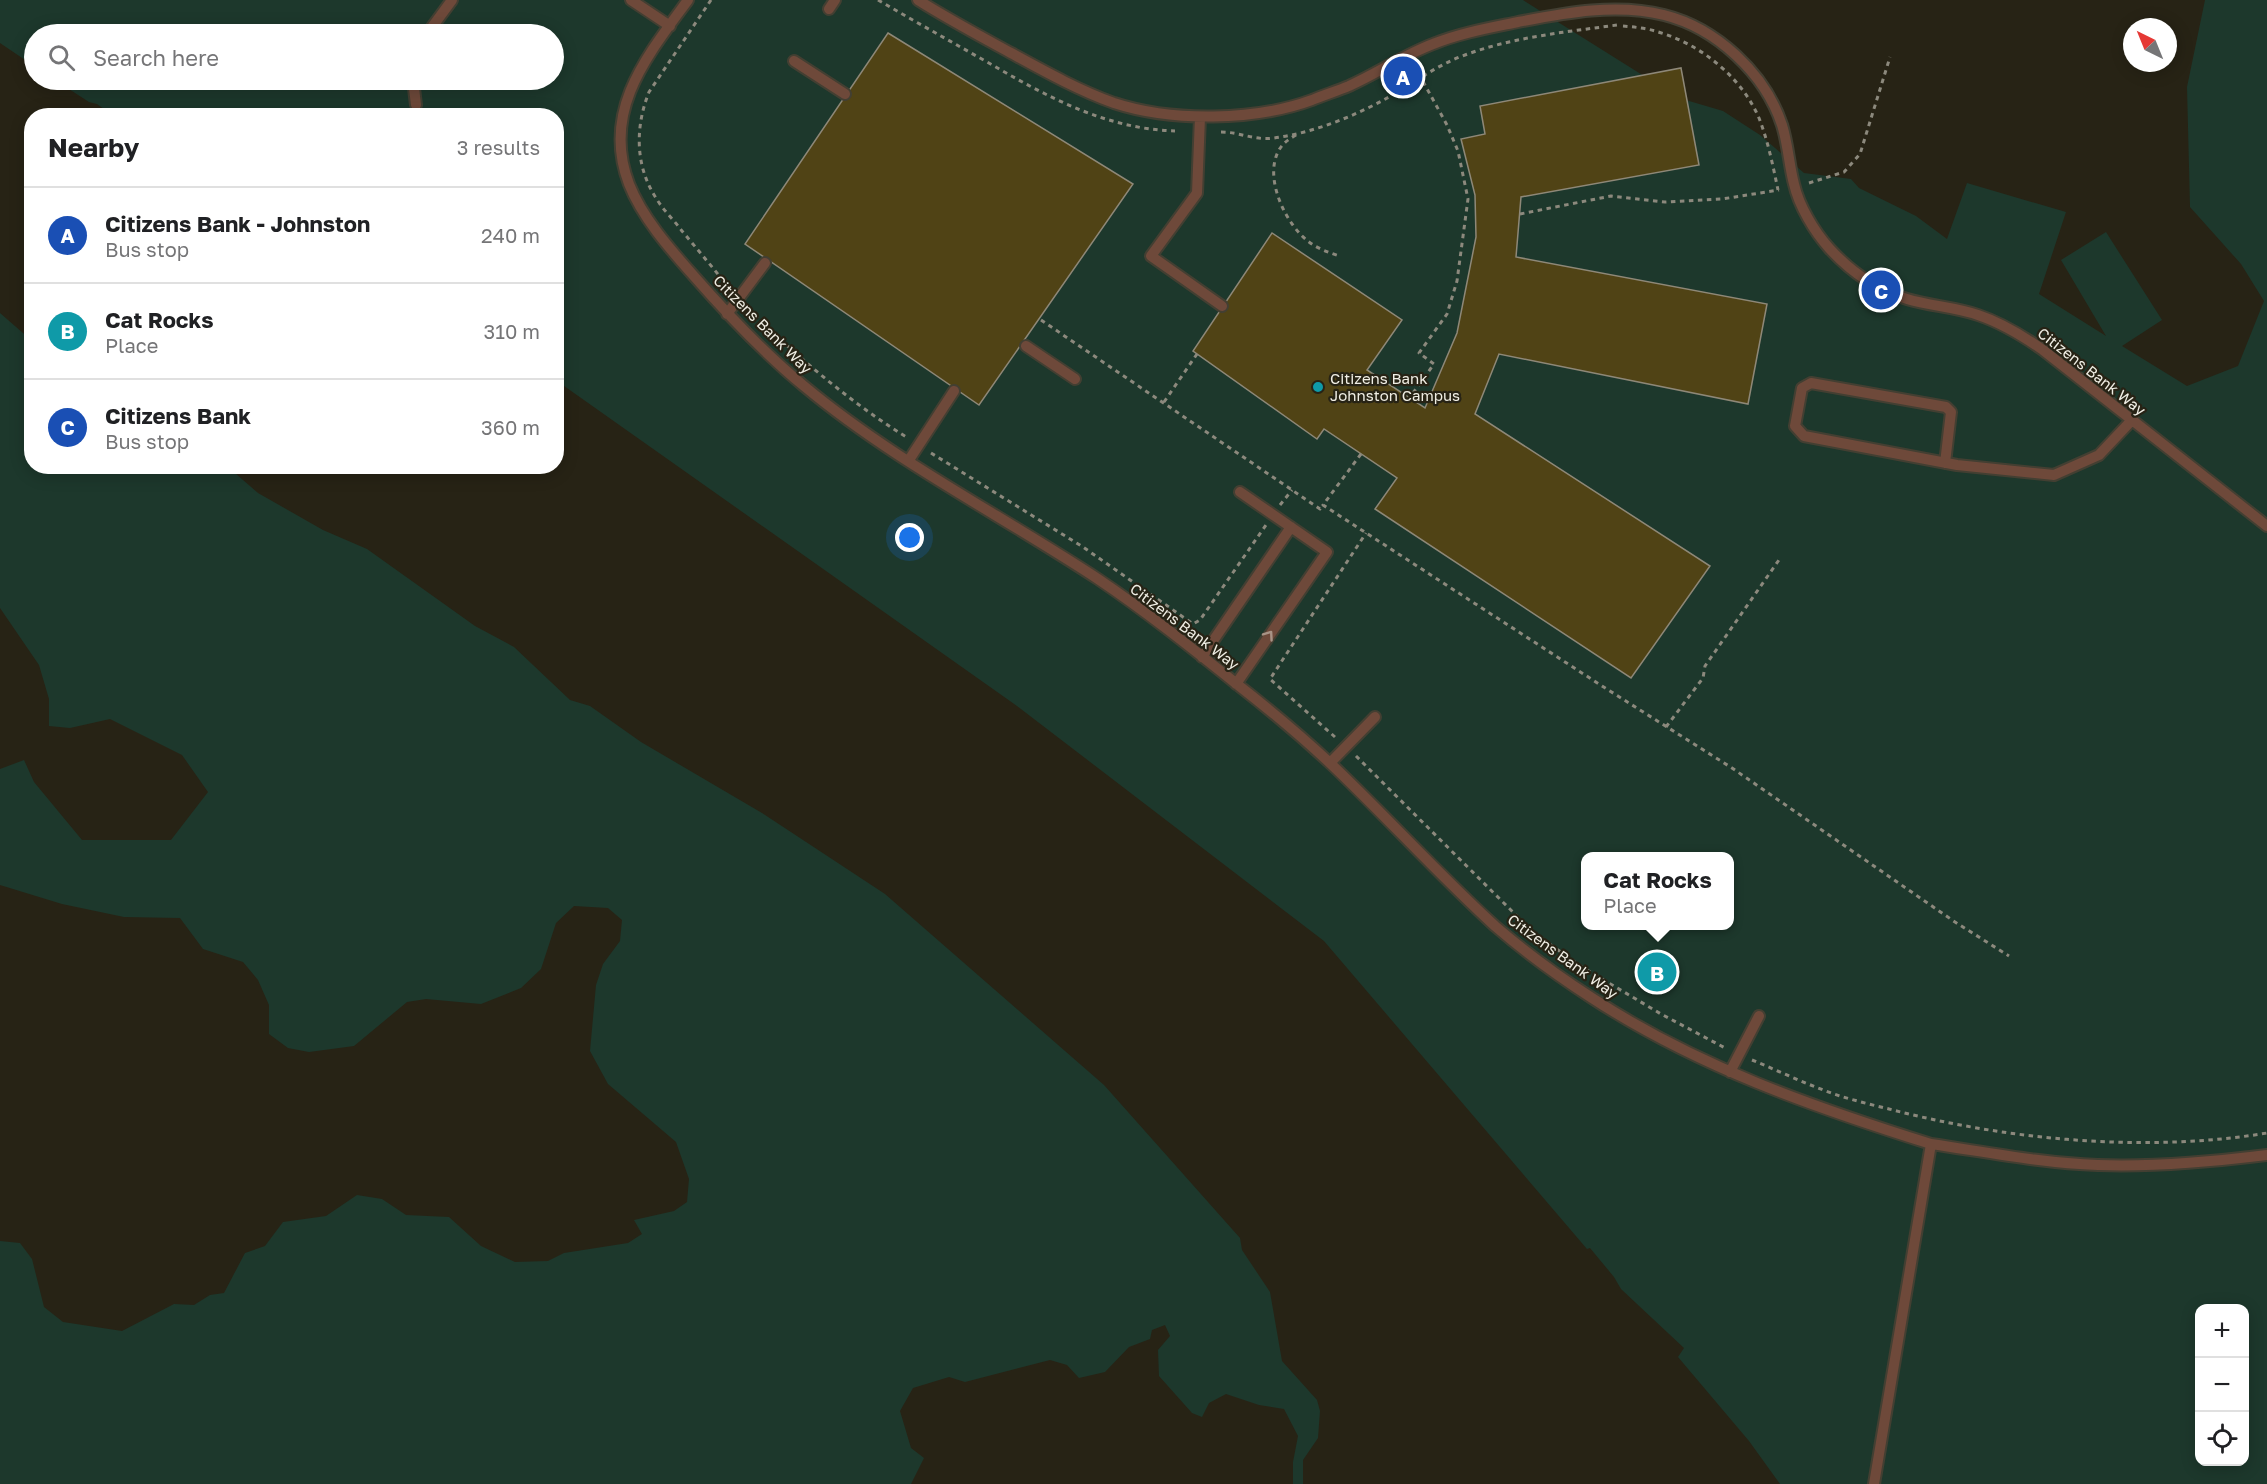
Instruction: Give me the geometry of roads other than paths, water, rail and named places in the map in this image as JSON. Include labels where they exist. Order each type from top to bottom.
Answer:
[{"type":"lane","points":[[434,24],[452,0]]},
{"type":"lane","points":[[631,0],[670,26]]},
{"type":"lane","name":"Citizens Bank Way","points":[[688,0],[641,69],[628,93],[620,124],[622,164],[631,189],[643,211],[682,262],[770,357],[808,389],[909,460],[1100,580],[1236,684],[1330,763],[1465,897],[1536,959],[1591,998],[1646,1032],[1730,1072],[1820,1109],[1931,1144],[2039,1160],[2099,1165],[2181,1164],[2267,1155]]},
{"type":"lane","name":"Citizens Bank Way","points":[[918,0],[1078,88],[1116,104],[1200,117],[1275,110],[1307,102],[1350,85],[1408,55],[1462,34],[1579,12],[1611,9],[1638,10],[1666,15],[1709,35],[1737,56],[1756,78],[1782,124],[1794,186],[1810,221],[1822,239],[1842,261],[1881,290],[1909,300],[1948,307],[1999,323],[2043,350],[2267,526]]},
{"type":"lane","points":[[794,61],[845,94]]},
{"type":"lane","points":[[414,90],[416,105]]},
{"type":"lane","points":[[1200,117],[1197,193],[1151,256],[1222,306]]},
{"type":"lane","points":[[728,314],[765,264]]},
{"type":"lane","points":[[1026,346],[1075,379]]},
{"type":"lane","points":[[1945,463],[1951,412],[1946,407],[1811,384],[1802,388],[1796,426],[1804,436],[1945,463],[2054,475],[2099,455],[2132,420]]},
{"type":"lane","points":[[909,460],[954,391]]},
{"type":"lane","points":[[1236,684],[1327,552],[1240,492]]},
{"type":"lane","points":[[1202,657],[1291,527]]},
{"type":"lane","points":[[1330,763],[1375,717]]},
{"type":"lane","points":[[1730,1072],[1759,1016]]},
{"type":"lane","points":[[1874,1484],[1931,1144]]},
{"type":"place","name":"Citizens Bank - Johnston","points":[[1403,76]]},
{"type":"place","name":"Citizens Bank","points":[[1881,290]]},
{"type":"place","name":"Citizens Bank Johnston Campus","points":[[1318,387]]},
{"type":"place","name":"Cat Rocks","points":[[1657,972]]}]
